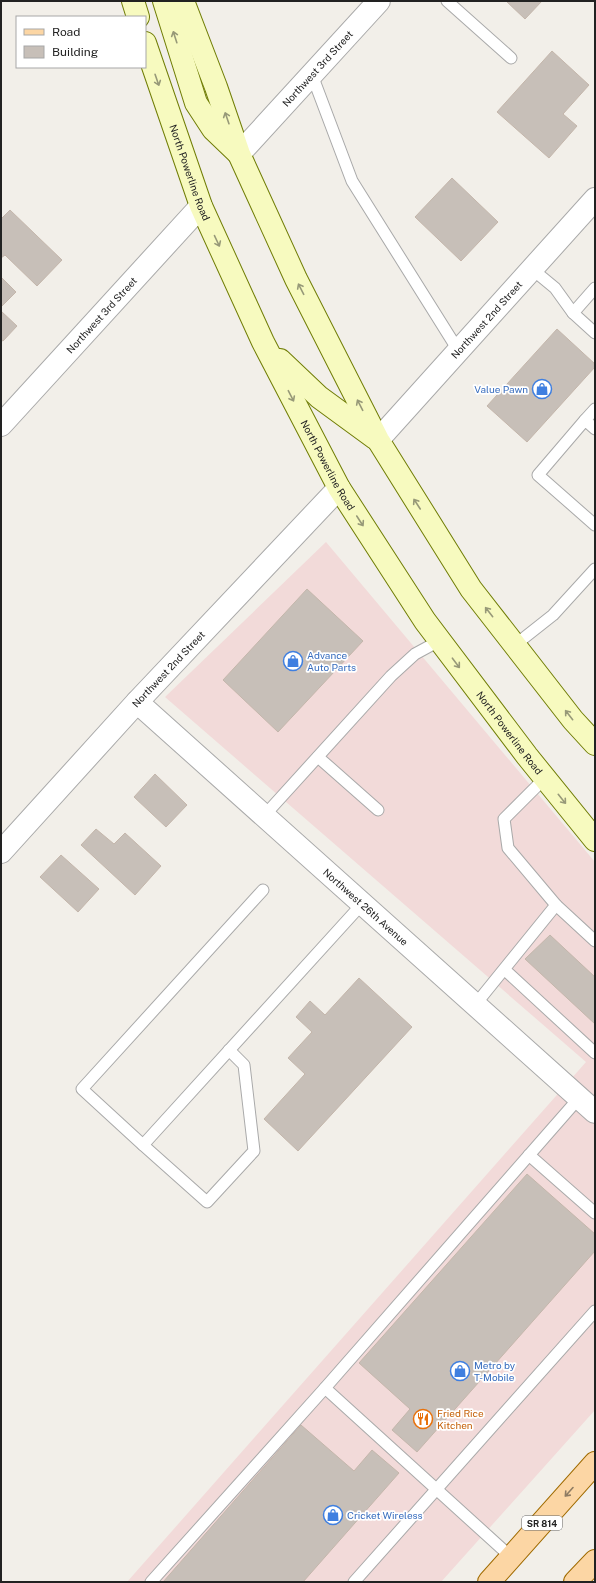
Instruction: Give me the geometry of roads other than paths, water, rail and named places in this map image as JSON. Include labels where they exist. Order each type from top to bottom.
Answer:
[{"type":"main road","points":[[133,1],[138,16]]},
{"type":"main road","points":[[164,1],[196,103],[213,129],[239,154]]},
{"type":"main road","points":[[183,1],[239,154],[296,279],[378,440],[472,589],[573,720],[595,744]]},
{"type":"main road","name":"North Powerline Road","points":[[146,46],[201,206],[263,342],[339,488],[424,621],[544,778],[595,840]]},
{"type":"main road","points":[[263,342],[292,373],[319,397],[378,440]]},
{"type":"main road","name":"SR 814","points":[[489,1582],[595,1463]]},
{"type":"main road","points":[[575,1582],[595,1561]]},
{"type":"street","name":"Northwest 3rd Street","points":[[239,154],[379,1]]},
{"type":"street","name":"Northwest 2nd Street","points":[[378,440],[595,199]]},
{"type":"street","name":"Northwest 3rd Street","points":[[1,425],[201,206]]},
{"type":"street","name":"Northwest 2nd Street","points":[[1,852],[137,702],[339,488]]},
{"type":"street","name":"Northwest 26th Avenue","points":[[137,702],[587,1105]]},
{"type":"lane","points":[[447,1],[511,58]]},
{"type":"lane","points":[[312,75],[352,181],[458,350]]},
{"type":"lane","points":[[532,269],[555,288],[573,313],[595,333]]},
{"type":"lane","points":[[573,313],[595,288]]},
{"type":"lane","points":[[595,409],[538,475],[595,525]]},
{"type":"lane","points":[[585,420],[595,429]]},
{"type":"lane","points":[[515,645],[553,615],[595,569]]},
{"type":"lane","points":[[264,816],[391,676],[415,654],[439,641]]},
{"type":"lane","points":[[318,757],[378,810]]},
{"type":"lane","points":[[544,778],[504,819],[508,848],[556,906],[595,941]]},
{"type":"lane","points":[[229,1050],[244,1065],[254,1151],[208,1202],[82,1089],[263,890]]},
{"type":"lane","points":[[143,1145],[362,904]]},
{"type":"lane","points":[[476,1005],[556,906]]},
{"type":"lane","points":[[505,970],[595,1053]]},
{"type":"lane","points":[[151,1582],[325,1388],[529,1155],[587,1105]]},
{"type":"lane","points":[[529,1155],[595,1213]]},
{"type":"lane","points":[[354,1582],[595,1311]]},
{"type":"lane","points":[[325,1388],[511,1557]]},
{"type":"place","name":"Value Pawn","points":[[542,389]]},
{"type":"place","name":"Advance Auto Parts","points":[[293,661]]},
{"type":"place","name":"Metro by T-Mobile","points":[[460,1371]]},
{"type":"place","name":"Fried Rice Kitchen","points":[[423,1419]]},
{"type":"place","name":"Cricket Wireless","points":[[333,1515]]}]
